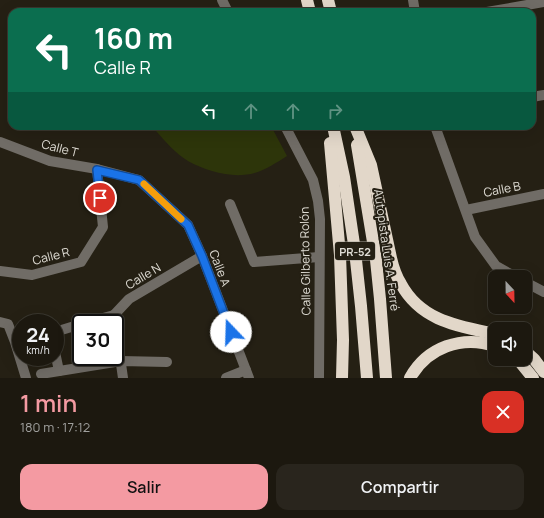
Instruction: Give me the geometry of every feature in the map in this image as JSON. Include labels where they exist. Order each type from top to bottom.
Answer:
[{"type":"highway","points":[[329,130],[340,255],[343,340],[342,378]]},
{"type":"highway","name":"PR-52","points":[[334,130],[344,177],[355,251],[362,306],[367,378]]},
{"type":"highway","name":"Autopista Luis A. Ferré","points":[[355,130],[376,260],[386,378]]},
{"type":"highway","points":[[356,130],[371,165],[391,258],[404,290],[421,309],[433,316],[462,327],[488,333]]},
{"type":"highway","points":[[410,378],[414,370],[424,360],[432,353],[444,347],[458,343],[474,342],[488,344]]},
{"type":"highway","points":[[532,357],[544,366]]},
{"type":"highway","points":[[532,358],[544,372]]},
{"type":"highway","points":[[522,366],[530,376]]},
{"type":"street","points":[[510,8],[544,2]]},
{"type":"street","name":"Calle Gilberto Rolón","points":[[288,130],[312,180],[318,201],[320,220],[319,378]]},
{"type":"street","points":[[436,130],[475,237],[496,266],[503,270]]},
{"type":"street","name":"Calle T","points":[[0,142],[50,161],[97,170]]},
{"type":"street","name":"Calle A","points":[[97,170],[139,180],[188,225],[202,256],[248,374]]},
{"type":"street","name":"Calle R","points":[[0,271],[32,275],[81,262],[103,227],[97,170]]},
{"type":"street","name":"Calle B","points":[[466,210],[544,194]]},
{"type":"street","points":[[230,204],[254,262],[319,257]]},
{"type":"street","name":"Calle N","points":[[115,314],[129,299],[202,256]]},
{"type":"street","points":[[532,286],[544,292]]},
{"type":"street","points":[[0,322],[8,324],[12,331]]},
{"type":"street","points":[[124,361],[167,362]]},
{"type":"street","points":[[23,366],[26,378]]},
{"type":"street","points":[[58,366],[59,371]]},
{"type":"street","points":[[41,374],[90,366]]},
{"type":"street","points":[[122,366],[123,378]]},
{"type":"street","points":[[226,378],[248,374]]},
{"type":"green space","points":[[273,130],[287,156],[256,173],[235,175],[218,173],[195,165],[179,155],[156,131]]},
{"type":"slow traffic","points":[[144,184],[181,219]]},
{"type":"route","points":[[100,198],[97,170],[139,180],[188,225],[202,256],[231,332]]}]
